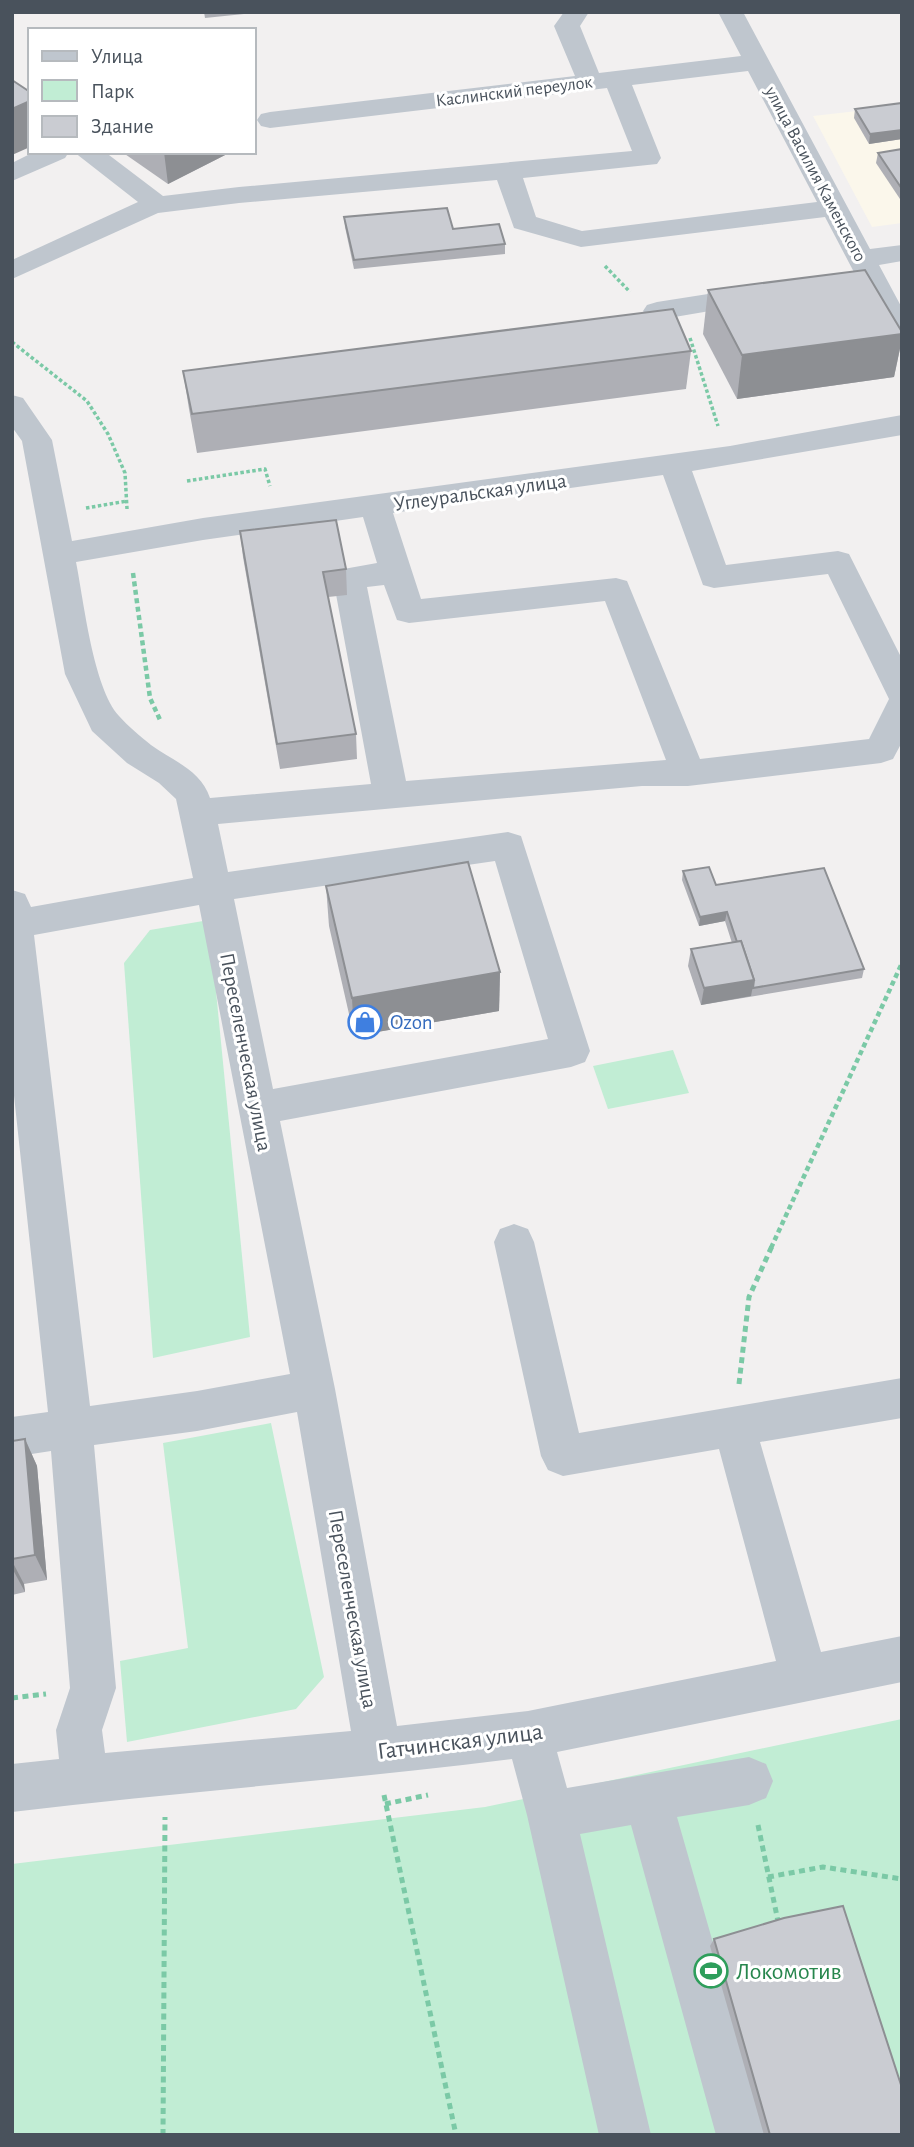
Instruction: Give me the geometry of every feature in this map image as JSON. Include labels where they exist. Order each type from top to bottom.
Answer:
[{"type":"street","points":[[12,271],[152,206],[239,195],[648,158],[604,81],[567,26],[577,12]]},
{"type":"street","name":"улица Василия Каменского","points":[[730,12],[833,208],[859,274],[902,335]]},
{"type":"street","name":"Каслинский переулок","points":[[270,120],[757,62]]},
{"type":"street","points":[[12,173],[52,154]]},
{"type":"street","points":[[90,154],[150,198]]},
{"type":"street","points":[[507,171],[524,222],[581,239],[833,208]]},
{"type":"street","points":[[859,274],[902,253]]},
{"type":"street","points":[[657,311],[791,291]]},
{"type":"street","name":"Переселенческая улица","points":[[12,405],[37,440],[82,674],[104,722],[139,754],[191,792],[198,812],[314,1389],[379,1752]]},
{"type":"street","name":"Углеуральская улица","points":[[58,554],[203,529],[674,464],[902,425]]},
{"type":"street","points":[[674,464],[714,577],[838,562],[902,693]]},
{"type":"street","points":[[375,507],[409,612],[616,589],[688,772]]},
{"type":"street","points":[[391,795],[349,578],[396,572]]},
{"type":"street","points":[[198,812],[642,773],[892,761],[902,705]]},
{"type":"street","points":[[85,1780],[79,1730],[93,1688],[71,1427],[13,918],[508,846],[571,1051],[256,1108]]},
{"type":"street","points":[[514,1242],[564,1456],[902,1398]]},
{"type":"street","points":[[12,1437],[197,1411],[314,1389]]},
{"type":"street","points":[[734,1427],[799,1656],[800,1679]]},
{"type":"street","name":"Гатчинская улица","points":[[12,1788],[166,1770],[379,1752],[528,1734],[902,1659]]},
{"type":"street","points":[[528,1734],[551,1815],[625,2135]]},
{"type":"street","points":[[551,1815],[749,1781]]},
{"type":"street","points":[[648,1798],[742,2135]]},
{"type":"path","points":[[187,481],[265,469],[270,488]]},
{"type":"path","points":[[734,1427],[749,1297],[902,963]]},
{"type":"path","points":[[379,1752],[385,1804],[456,2135]]},
{"type":"path","points":[[163,2135],[166,1770]]},
{"type":"path","points":[[768,1877],[823,1867],[902,1879]]},
{"type":"shaded area","points":[[902,106],[902,223],[872,227],[813,116]]},
{"type":"green space","points":[[209,920],[250,1337],[153,1358],[124,963],[150,930]]},
{"type":"green space","points":[[673,1050],[689,1093],[608,1109],[593,1066]]},
{"type":"green space","points":[[271,1423],[324,1677],[296,1709],[127,1742],[120,1661],[188,1648],[163,1443]]},
{"type":"green space","points":[[902,1719],[902,2135],[12,2135],[12,1864],[485,1807]]},
{"type":"building","points":[[12,80],[28,91],[28,102],[12,109]]},
{"type":"building","points":[[902,103],[902,130],[870,134],[855,109]]},
{"type":"building","points":[[902,149],[902,189],[878,153]]},
{"type":"building","points":[[447,208],[453,229],[499,224],[505,244],[354,260],[344,217]]},
{"type":"building","points":[[865,270],[902,334],[742,355],[708,290]]},
{"type":"building","points":[[673,309],[691,351],[192,414],[183,371]]},
{"type":"building","points":[[336,520],[346,569],[323,572],[356,734],[277,744],[240,531]]},
{"type":"building","points":[[468,862],[500,972],[352,998],[326,886]]},
{"type":"building","points":[[709,867],[716,885],[824,868],[864,969],[753,988],[754,980],[741,941],[737,942],[727,912],[700,917],[683,871]]},
{"type":"building","points":[[741,941],[754,980],[704,988],[691,949]]},
{"type":"building","points":[[25,1439],[35,1555],[12,1559],[12,1441]]},
{"type":"building","points":[[843,1906],[902,2088],[902,2135],[770,2135],[714,1939],[784,1918]]},
{"type":"place","name":"Ozon","points":[[365,1022]]},
{"type":"place","name":"Локомотив","points":[[711,1971]]}]
